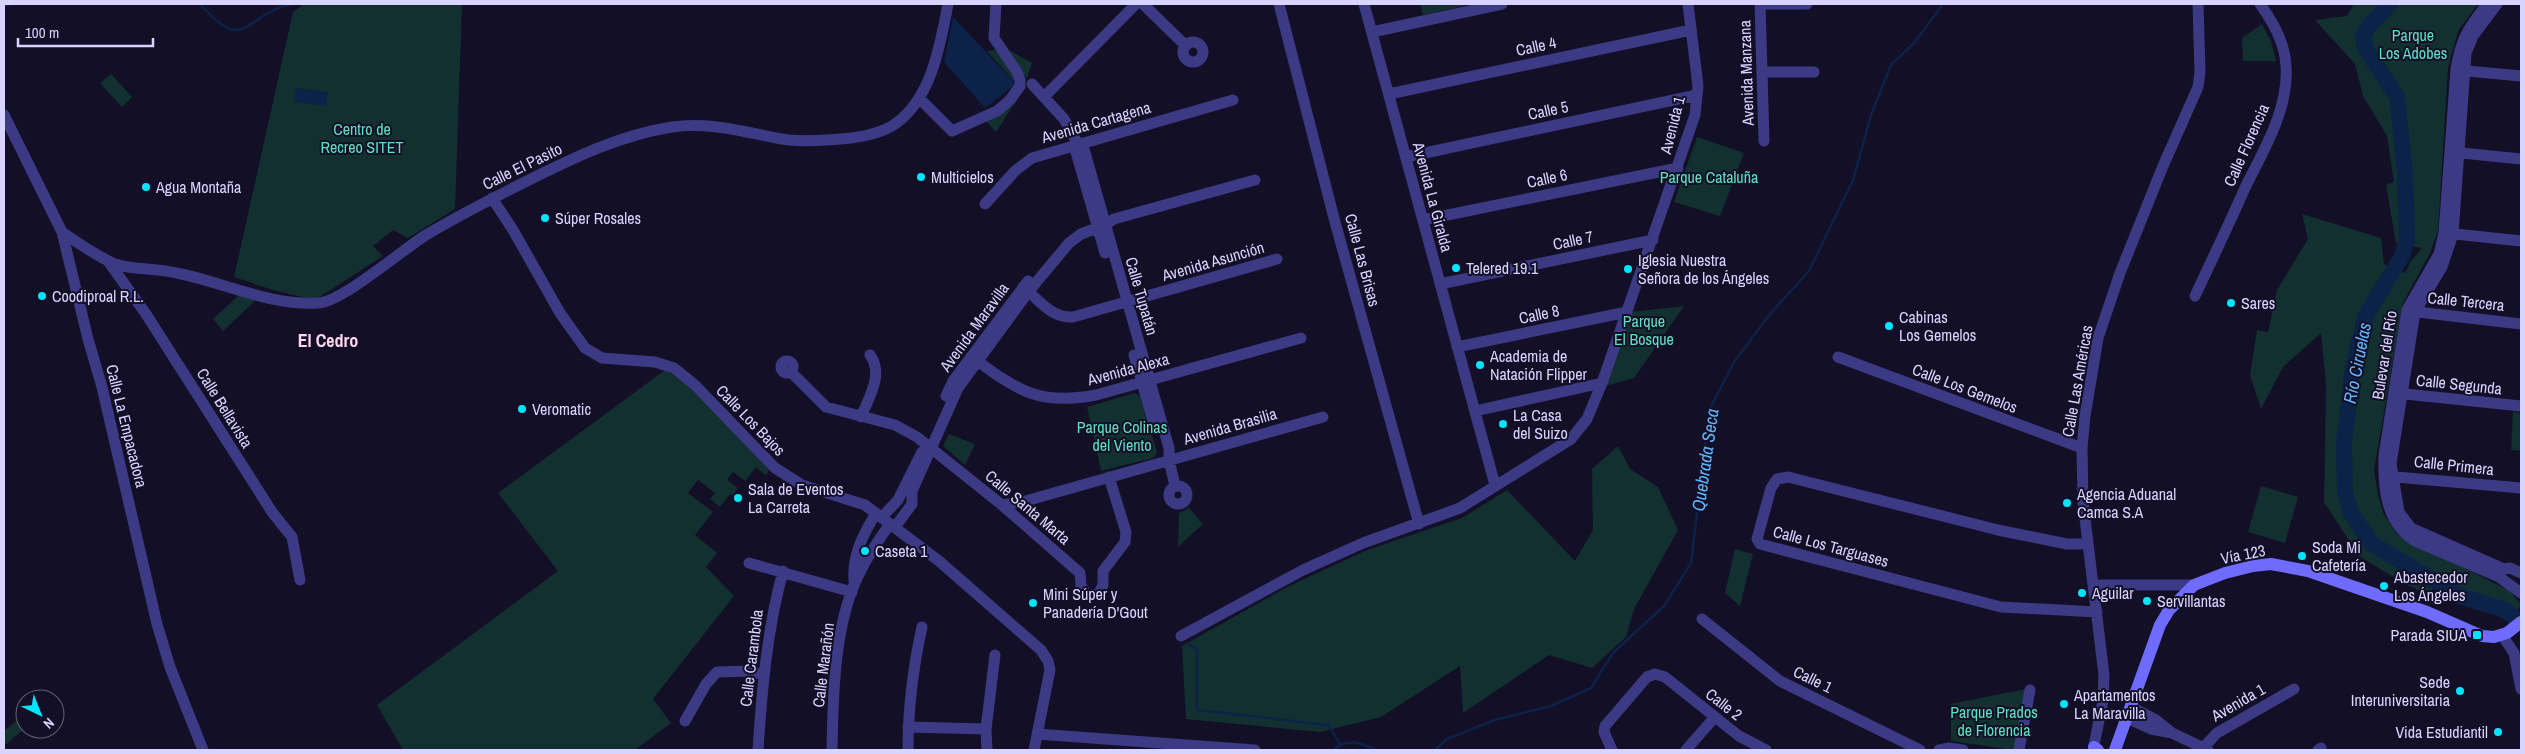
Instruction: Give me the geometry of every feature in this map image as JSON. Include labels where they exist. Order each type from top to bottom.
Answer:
[{"type":"main road","name":"Vía 123","points":[[2115,750],[2160,625],[2169,610],[2194,584],[2225,573],[2253,566],[2287,566],[2427,612],[2477,635],[2487,637],[2513,628]]},
{"type":"street","name":"Calle El Pasito","points":[[62,232],[107,260],[130,268],[170,271],[273,298],[300,302],[326,302],[339,296],[417,240],[492,198],[579,156],[640,133],[673,127],[707,125],[792,140],[818,141],[874,134],[896,124],[919,98],[931,73],[948,4]]},
{"type":"street","points":[[919,98],[952,130],[997,110],[1010,100],[1020,86],[1020,80],[1017,72],[994,38],[996,4]]},
{"type":"street","points":[[1045,96],[1136,4]]},
{"type":"street","points":[[1143,4],[1186,46]]},
{"type":"street","name":"Calle Las Brisas","points":[[1279,4],[1336,222],[1419,524]]},
{"type":"street","name":"Avenida La Giralda","points":[[1364,4],[1495,485]]},
{"type":"street","points":[[1372,32],[1502,4]]},
{"type":"street","name":"Avenida 1","points":[[1495,485],[1571,439],[1587,420],[1602,383],[1695,115],[1697,95],[1688,4]]},
{"type":"street","points":[[1760,4],[1807,4]]},
{"type":"street","name":"Avenida Manzana","points":[[1760,4],[1764,141]]},
{"type":"street","name":"Calle Las Américas","points":[[2095,749],[2104,675],[2097,612],[2086,544],[2082,502],[2082,448],[2095,355],[2105,317],[2147,203],[2198,86],[2200,72],[2198,4]]},
{"type":"street","name":"Calle Florencia","points":[[2195,296],[2271,133],[2284,96],[2286,65],[2282,45],[2276,28],[2260,4]]},
{"type":"street","name":"Bulevar del Río","points":[[2487,4],[2463,38],[2459,70],[2449,234],[2411,311],[2398,393],[2388,476],[2390,512],[2404,533],[2415,541],[2487,567],[2521,573]]},
{"type":"street","name":"Bulevar del Río","points":[[2459,70],[2469,44],[2497,4]]},
{"type":"street","name":"Calle 4","points":[[1389,94],[1691,30]]},
{"type":"street","points":[[2459,70],[2521,76]]},
{"type":"street","points":[[1762,72],[1814,72]]},
{"type":"street","name":"Calle Tupatán","points":[[1032,84],[1064,119],[1078,144],[1084,149],[1145,381],[1169,448],[1169,460],[1176,486]]},
{"type":"street","name":"Calle 5","points":[[1406,157],[1697,95]]},
{"type":"street","name":"Avenida Cartagena","points":[[985,204],[1023,164],[1046,153],[1233,100]]},
{"type":"street","name":"Calle La Empacadora","points":[[4,115],[62,232],[88,339],[102,387],[157,624],[170,667],[203,750]]},
{"type":"street","points":[[2454,152],[2521,159]]},
{"type":"street","name":"Calle 6","points":[[1423,220],[1678,168]]},
{"type":"street","name":"Avenida Maravilla","points":[[886,520],[907,511],[912,504],[912,491],[953,381],[974,358],[1026,289],[1070,243],[1081,234],[1103,222],[1255,180]]},
{"type":"street","name":"Calle Los Bajos","points":[[492,198],[513,230],[560,313],[585,348],[602,358],[655,362],[674,368],[695,385],[774,468],[802,485],[856,501],[886,520],[982,596],[1046,656],[1050,670],[1034,750]]},
{"type":"street","points":[[2449,234],[2521,241]]},
{"type":"street","name":"Calle 7","points":[[1440,284],[1653,240]]},
{"type":"street","name":"Avenida Asunción","points":[[1026,289],[1053,314],[1062,318],[1073,317],[1277,259]]},
{"type":"street","name":"Calle Bellavista","points":[[107,260],[146,314],[272,512],[292,537],[300,580]]},
{"type":"street","name":"Calle Tercera","points":[[2411,311],[2521,324]]},
{"type":"street","name":"Calle 8","points":[[1458,347],[1627,312]]},
{"type":"street","name":"Avenida Alexa","points":[[974,358],[1024,392],[1053,399],[1073,400],[1300,338]]},
{"type":"street","points":[[861,417],[877,372],[876,363],[870,355]]},
{"type":"street","name":"Calle Los Gemelos","points":[[1838,357],[2082,448]]},
{"type":"street","name":"Calle Santa Marta","points":[[791,372],[826,407],[896,426],[929,446],[1002,505],[1080,573],[1082,590],[1092,596],[1102,589],[1103,571],[1125,542],[1126,532],[1109,477]]},
{"type":"street","points":[[1475,411],[1602,383]]},
{"type":"street","name":"Calle Segunda","points":[[2398,393],[2521,406]]},
{"type":"street","name":"Avenida Brasilia","points":[[1002,505],[1022,502],[1323,417]]},
{"type":"street","name":"Avenida Maravilla","points":[[886,520],[929,446]]},
{"type":"street","name":"Calle Primera","points":[[2388,476],[2521,488]]},
{"type":"street","name":"Calle Los Targuases","points":[[2086,544],[2067,544],[1998,530],[1788,477],[1777,479],[1772,488],[1757,539],[1760,544],[2001,607],[2097,612]]},
{"type":"street","points":[[1181,636],[1303,570],[1363,543],[1460,508],[1495,485]]},
{"type":"street","name":"Calle Marañón","points":[[853,589],[854,560],[859,543],[886,520]]},
{"type":"street","name":"Calle Marañón","points":[[832,750],[835,676],[842,630],[853,589],[886,520]]},
{"type":"street","points":[[749,563],[853,589]]},
{"type":"street","name":"Bulevar del Río","points":[[2487,567],[2520,594]]},
{"type":"street","name":"Calle Carambola","points":[[758,750],[763,674],[773,607],[782,571]]},
{"type":"street","points":[[2093,585],[2194,584]]},
{"type":"street","name":"Calle 1","points":[[1702,619],[1780,681],[1920,750]]},
{"type":"street","points":[[908,750],[912,670],[922,627]]},
{"type":"street","points":[[2513,628],[2514,653],[2521,689]]},
{"type":"street","points":[[986,750],[986,729],[995,655]]},
{"type":"street","points":[[685,721],[706,684],[717,672],[750,671],[763,674]]},
{"type":"street","name":"Calle 2","points":[[1612,750],[1604,732],[1605,726],[1648,677],[1655,674],[1665,677],[1714,718],[1739,736],[1766,750]]},
{"type":"street","name":"Avenida 1","points":[[2206,749],[2217,733],[2294,689]]},
{"type":"street","points":[[2019,750],[2030,690]]},
{"type":"street","points":[[2129,712],[2151,728],[2172,733],[2206,749]]},
{"type":"street","points":[[1686,750],[1714,718]]},
{"type":"street","points":[[908,727],[986,729]]},
{"type":"street","points":[[1037,734],[1255,750]]},
{"type":"street","points":[[1939,750],[1949,748],[1963,750]]},
{"type":"green space","name":"Centro de Recreo SITET","points":[[304,4],[462,4],[455,209],[408,238],[393,230],[373,246],[383,256],[315,300],[273,290],[234,277],[293,12]]},
{"type":"green space","points":[[1420,4],[1462,4],[1463,6],[1423,15]]},
{"type":"green space","name":"Parque Los Adobes","points":[[2354,4],[2478,4],[2458,31],[2448,68],[2438,231],[2430,253],[2403,303],[2374,470],[2383,513],[2397,534],[2510,591],[2521,605],[2514,615],[2504,608],[2459,593],[2438,580],[2429,595],[2403,583],[2359,556],[2324,502],[2326,385],[2321,333],[2283,367],[2261,409],[2250,375],[2257,330],[2268,332],[2277,290],[2308,239],[2302,214],[2381,238],[2384,264],[2405,273],[2411,261],[2422,248],[2396,243],[2386,185],[2394,182],[2387,136],[2363,96],[2355,64],[2315,20],[2347,16]]},
{"type":"green space","points":[[2262,24],[2271,41],[2276,61],[2243,61],[2242,38]]},
{"type":"green space","points":[[997,50],[1005,58],[1013,80],[987,51]]},
{"type":"green space","points":[[1009,50],[1032,63],[1027,78],[1015,65]]},
{"type":"green space","points":[[111,74],[132,97],[122,107],[100,83]]},
{"type":"green space","points":[[1018,98],[996,132],[986,121]]},
{"type":"green space","name":"Parque Cataluña","points":[[1697,137],[1744,153],[1720,216],[1674,202]]},
{"type":"green space","points":[[239,295],[256,300],[223,331],[213,319]]},
{"type":"green space","name":"Parque El Bosque","points":[[1684,306],[1634,378],[1602,387],[1630,312]]},
{"type":"green space","points":[[665,370],[677,377],[705,401],[769,470],[766,475],[756,467],[745,481],[733,472],[727,480],[738,488],[732,496],[730,494],[720,507],[710,499],[715,493],[698,480],[688,493],[713,512],[695,535],[717,553],[706,567],[734,596],[653,699],[671,723],[635,750],[403,750],[377,705],[558,571],[498,493]]},
{"type":"green space","name":"Parque Colinas del Viento","points":[[1135,393],[1140,396],[1157,452],[1153,458],[1101,471],[1087,407]]},
{"type":"green space","points":[[2513,412],[2521,413],[2521,451],[2511,450]]},
{"type":"green space","points":[[949,434],[975,444],[965,465],[943,446]]},
{"type":"green space","points":[[1618,446],[1630,469],[1658,487],[1678,530],[1634,609],[1626,637],[1592,668],[1549,655],[1463,713],[1460,666],[1381,717],[1320,732],[1186,719],[1182,646],[1289,586],[1367,550],[1462,518],[1507,490],[1575,561],[1593,530],[1592,469]]},
{"type":"green space","points":[[2261,486],[2298,497],[2285,543],[2248,532]]},
{"type":"green space","points":[[1189,508],[1203,524],[1178,547],[1179,513]]},
{"type":"green space","points":[[1735,549],[1753,554],[1740,606],[1725,593]]},
{"type":"green space","name":"Parque Prados de Florencia","points":[[2026,689],[2014,750],[1951,741],[1951,704]]},
{"type":"green space","points":[[15,722],[15,737],[4,746],[4,731]]},
{"type":"water","points":[[953,17],[1016,84],[985,108],[944,62]]},
{"type":"water","points":[[296,88],[328,92],[326,106],[294,102]]},
{"type":"waterway","points":[[4,6],[11,4]]},
{"type":"waterway","points":[[200,4],[227,28],[236,30],[244,28],[263,16],[291,4]]},
{"type":"waterway","name":"Quebrada Seca","points":[[1435,750],[1447,739],[1495,720],[1551,706],[1591,688],[1613,653],[1664,606],[1691,563],[1710,408],[1734,362],[1770,314],[1809,271],[1853,180],[1871,115],[1891,65],[1914,43],[1943,4]]},
{"type":"waterway","name":"Río Ciruelas","points":[[2390,4],[2369,26],[2363,36],[2365,48],[2397,97],[2405,173],[2407,241],[2402,256],[2366,315],[2353,367],[2344,443],[2345,492],[2351,513],[2372,544],[2460,596],[2505,610],[2521,623]]},
{"type":"waterway","points":[[1187,643],[1197,650],[1197,710],[1328,725],[1340,744]]},
{"type":"waterway","points":[[1333,750],[1343,744],[1354,742],[1376,750]]},
{"type":"place","name":"Multicielos","points":[[921,177]]},
{"type":"place","name":"Agua Montaña","points":[[146,187]]},
{"type":"place","name":"Súper Rosales","points":[[545,218]]},
{"type":"place","name":"Telered 19.1","points":[[1456,268]]},
{"type":"place","name":"Iglesia Nuestra Señora de los Ángeles","points":[[1628,269]]},
{"type":"place","name":"Coodiproal R.L.","points":[[42,296]]},
{"type":"place","name":"Sares","points":[[2231,303]]},
{"type":"place","name":"Cabinas Los Gemelos","points":[[1889,326]]},
{"type":"place","name":"Academia de Natación Flipper","points":[[1480,365]]},
{"type":"place","name":"Veromatic","points":[[522,409]]},
{"type":"place","name":"La Casa del Suizo","points":[[1503,424]]},
{"type":"place","name":"Sala de Eventos La Carreta","points":[[738,498]]},
{"type":"place","name":"Agencia Aduanal Camca S.A","points":[[2067,503]]},
{"type":"place","name":"Caseta 1","points":[[865,551]]},
{"type":"place","name":"Soda Mi Cafetería","points":[[2302,556]]},
{"type":"place","name":"Abastecedor Los Ángeles","points":[[2384,586]]},
{"type":"place","name":"Aguilar","points":[[2082,593]]},
{"type":"place","name":"Servillantas","points":[[2147,601]]},
{"type":"place","name":"Mini Súper y Panadería D'Gout","points":[[1033,603]]},
{"type":"place","name":"Parada SIUA","points":[[2477,635]]},
{"type":"place","name":"Sede Interuniversitaria","points":[[2460,691]]},
{"type":"place","name":"Apartamentos La Maravilla","points":[[2064,704]]},
{"type":"place","name":"Vida Estudiantil","points":[[2498,732]]},
{"type":"district","name":"El Cedro","points":[[328,340]]}]
